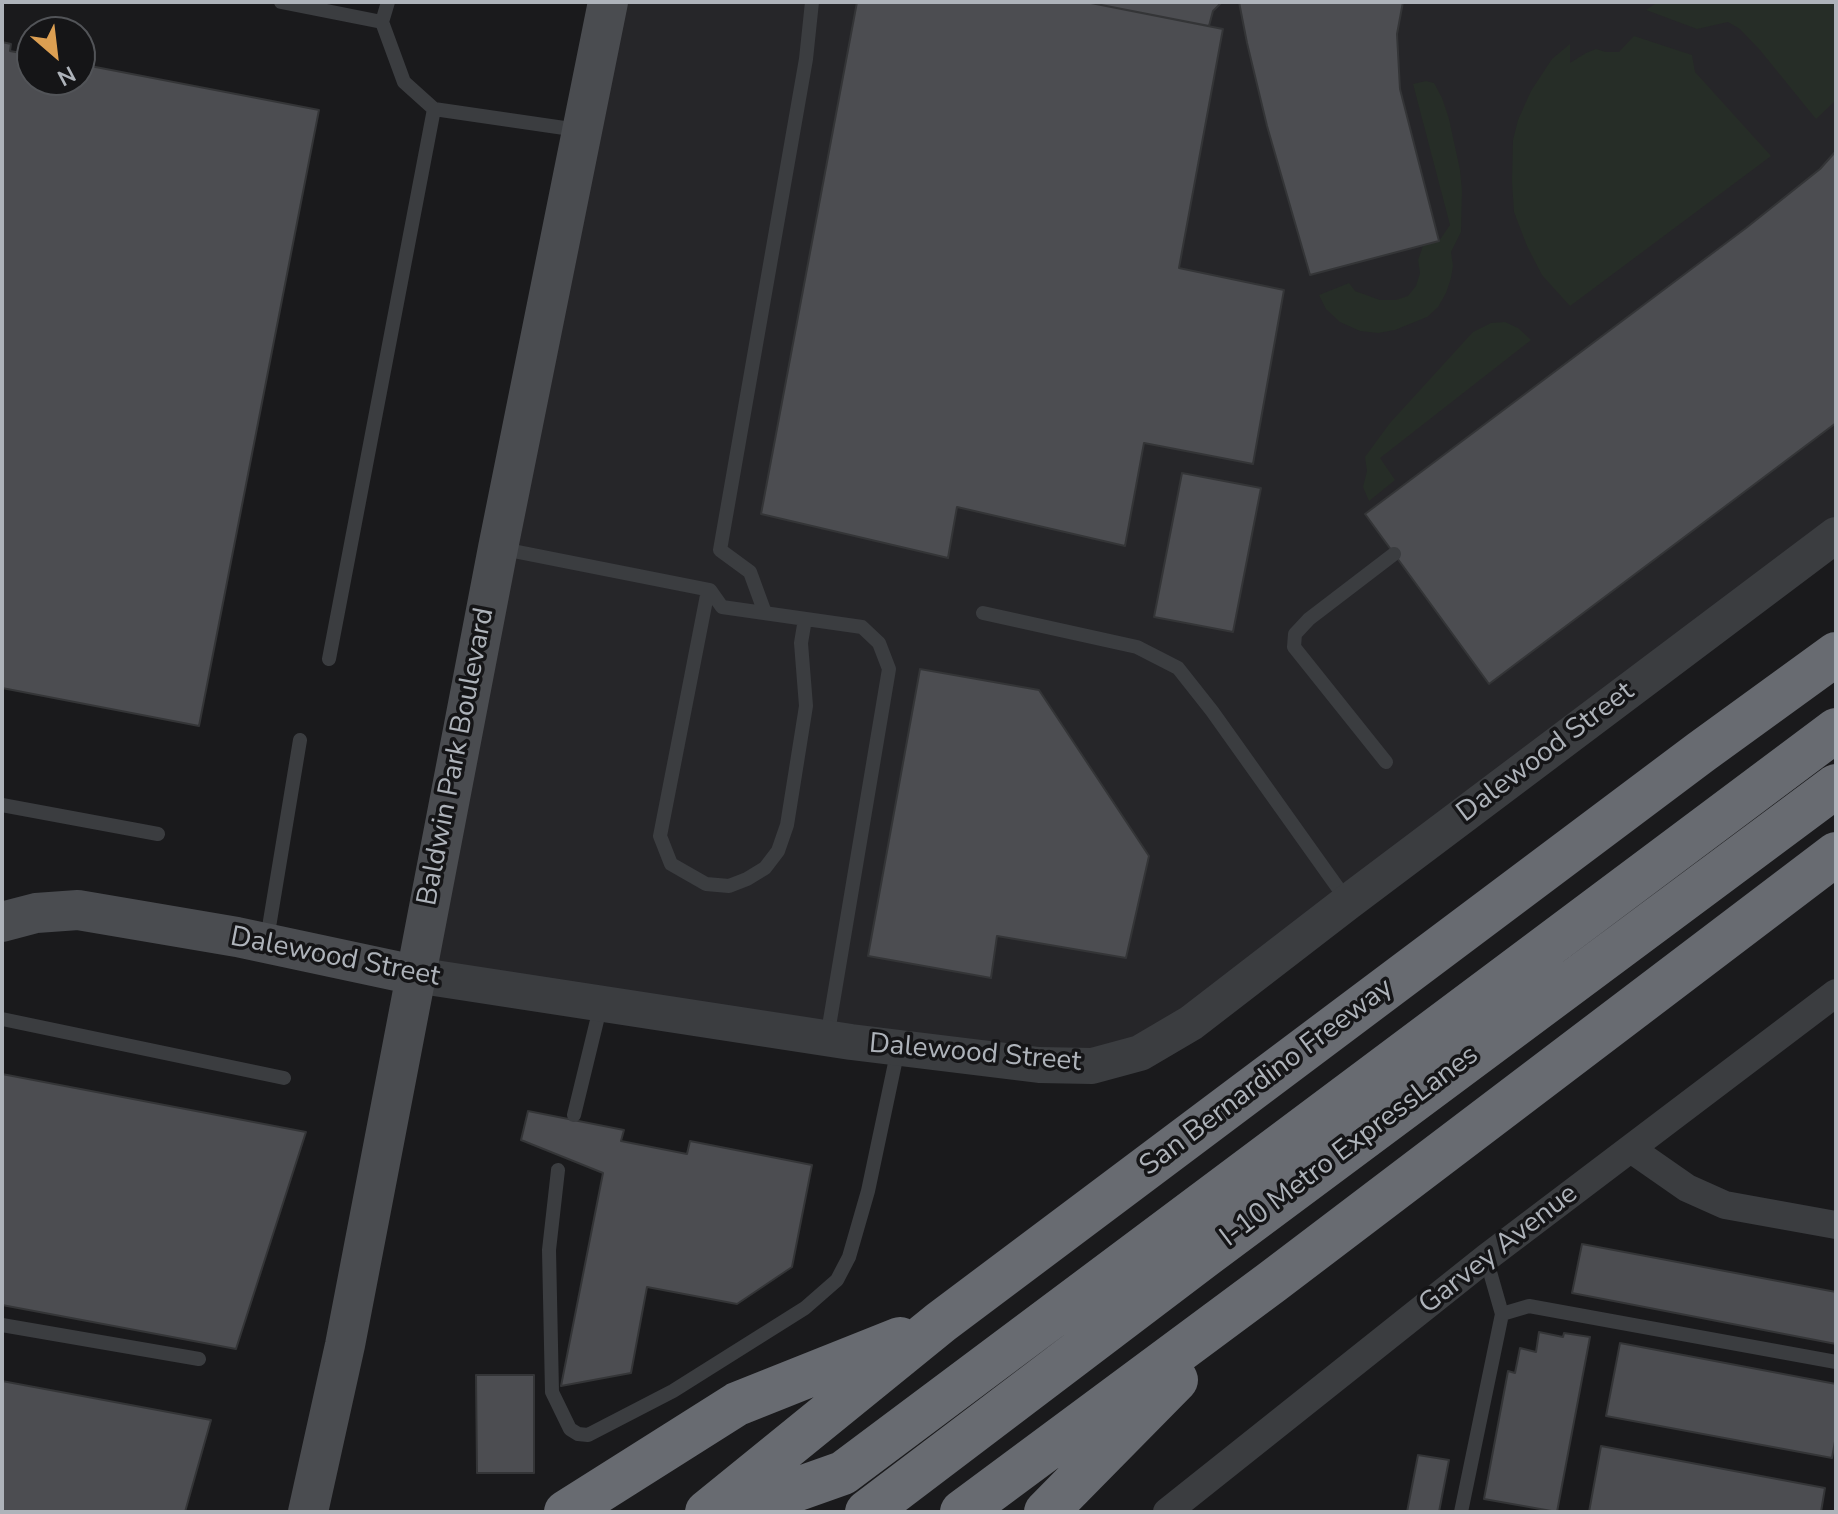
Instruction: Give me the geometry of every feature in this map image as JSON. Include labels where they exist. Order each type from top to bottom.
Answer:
[{"type":"highway","name":"San Bernardino Freeway","points":[[707,1512],[941,1322],[1836,654]]},
{"type":"highway","points":[[733,1512],[843,1473],[1836,730]]},
{"type":"highway","name":"I-10 Metro ExpressLanes","points":[[867,1512],[1193,1264],[1836,786]]},
{"type":"highway","points":[[962,1512],[1272,1282],[1836,854]]},
{"type":"highway","points":[[1046,1512],[1272,1282]]},
{"type":"highway","points":[[566,1512],[737,1404],[941,1322]]},
{"type":"main road","name":"Baldwin Park Boulevard","points":[[308,1512],[345,1345],[498,548],[608,2]]},
{"type":"main road","name":"Dalewood Street","points":[[2,922],[36,913],[78,910],[266,943],[415,975]]},
{"type":"street","name":"Dalewood Street","points":[[415,975],[827,1039],[1039,1065],[1092,1066],[1140,1053],[1191,1023],[1836,535]]},
{"type":"street","name":"Garvey Avenue","points":[[1167,1512],[1486,1258],[1836,993]]},
{"type":"street","points":[[1631,1149],[1687,1188],[1725,1205],[1836,1225]]},
{"type":"lane","points":[[281,2],[382,22]]},
{"type":"lane","points":[[388,2],[382,22],[404,82],[434,109],[582,131]]},
{"type":"lane","points":[[765,613],[750,572],[720,550],[806,59],[812,2]]},
{"type":"lane","points":[[329,659],[434,109]]},
{"type":"lane","points":[[498,548],[710,590],[722,607],[862,627],[879,643],[889,669],[827,1039]]},
{"type":"lane","points":[[1386,762],[1294,647],[1295,634],[1309,619],[1394,554]]},
{"type":"lane","points":[[708,590],[660,836],[671,864],[706,884],[729,886],[747,879],[765,868],[778,851],[787,825],[806,706],[801,643],[805,619]]},
{"type":"lane","points":[[983,613],[1137,647],[1178,668],[1348,902]]},
{"type":"lane","points":[[266,943],[300,740]]},
{"type":"lane","points":[[2,805],[158,834]]},
{"type":"lane","points":[[574,1115],[601,1004]]},
{"type":"lane","points":[[2,1019],[284,1078]]},
{"type":"lane","points":[[558,1170],[549,1250],[552,1392],[570,1429],[588,1435],[673,1391],[805,1308],[837,1280],[849,1257],[868,1191],[898,1049]]},
{"type":"lane","points":[[1461,1512],[1502,1314],[1486,1258]]},
{"type":"lane","points":[[1502,1314],[1529,1306],[1836,1362]]},
{"type":"lane","points":[[2,1325],[199,1359]]},
{"type":"shaded area","points":[[608,2],[1836,2],[1836,524],[1348,902],[1092,1066],[415,975]]},
{"type":"shaded area","points":[[1658,2],[1836,2],[1836,100],[1816,119],[1740,29],[1728,22],[1697,29],[1646,10]]},
{"type":"shaded area","points":[[1634,36],[1692,55],[1695,72],[1771,156],[1570,306],[1542,275],[1514,212],[1513,140],[1531,91],[1552,59],[1570,44],[1570,63],[1596,49],[1619,52]]},
{"type":"shaded area","points":[[1434,83],[1442,98],[1460,170],[1461,232],[1451,252],[1451,278],[1438,307],[1427,317],[1395,330],[1378,333],[1360,331],[1340,322],[1326,309],[1319,295],[1349,283],[1355,291],[1380,300],[1408,296],[1416,286],[1420,273],[1418,260],[1423,246],[1439,241],[1450,225],[1413,84]]},
{"type":"shaded area","points":[[1505,322],[1518,328],[1531,340],[1380,458],[1395,480],[1369,501],[1363,487],[1367,471],[1365,457],[1390,423],[1473,332],[1491,323]]},
{"type":"building","points":[[857,2],[1086,2],[1223,29],[1179,268],[1284,290],[1253,464],[1144,443],[1125,546],[957,507],[948,558],[761,514]]},
{"type":"building","points":[[1086,2],[1222,2],[1213,11],[1209,26]]},
{"type":"building","points":[[1239,2],[1403,2],[1397,34],[1400,89],[1439,241],[1310,275],[1267,126]]},
{"type":"building","points":[[2,42],[11,44],[10,51],[16,52],[16,96],[96,96],[96,67],[319,110],[199,726],[2,688]]},
{"type":"building","points":[[1836,151],[1836,423],[1489,684],[1365,514],[1746,228],[1820,169]]},
{"type":"building","points":[[1182,473],[1261,488],[1233,632],[1154,617]]},
{"type":"building","points":[[920,669],[1039,690],[1149,856],[1126,958],[997,936],[991,978],[868,956]]},
{"type":"building","points":[[2,1074],[306,1132],[236,1349],[2,1305]]},
{"type":"building","points":[[528,1111],[624,1130],[621,1141],[687,1154],[690,1141],[812,1165],[792,1267],[737,1304],[647,1287],[631,1373],[561,1386],[603,1173],[521,1140]]},
{"type":"building","points":[[1582,1244],[1836,1292],[1836,1344],[1572,1293]]},
{"type":"building","points":[[1539,1332],[1563,1337],[1564,1333],[1590,1337],[1557,1512],[1484,1499],[1508,1371],[1515,1373],[1520,1348],[1536,1352]]},
{"type":"building","points":[[1620,1343],[1836,1384],[1836,1436],[1832,1458],[1606,1416]]},
{"type":"building","points":[[476,1375],[534,1375],[534,1473],[477,1473]]},
{"type":"building","points":[[2,1381],[211,1420],[185,1512],[2,1512]]},
{"type":"building","points":[[1601,1446],[1825,1488],[1821,1512],[1589,1512]]},
{"type":"building","points":[[1418,1455],[1449,1460],[1439,1512],[1407,1512]]}]
